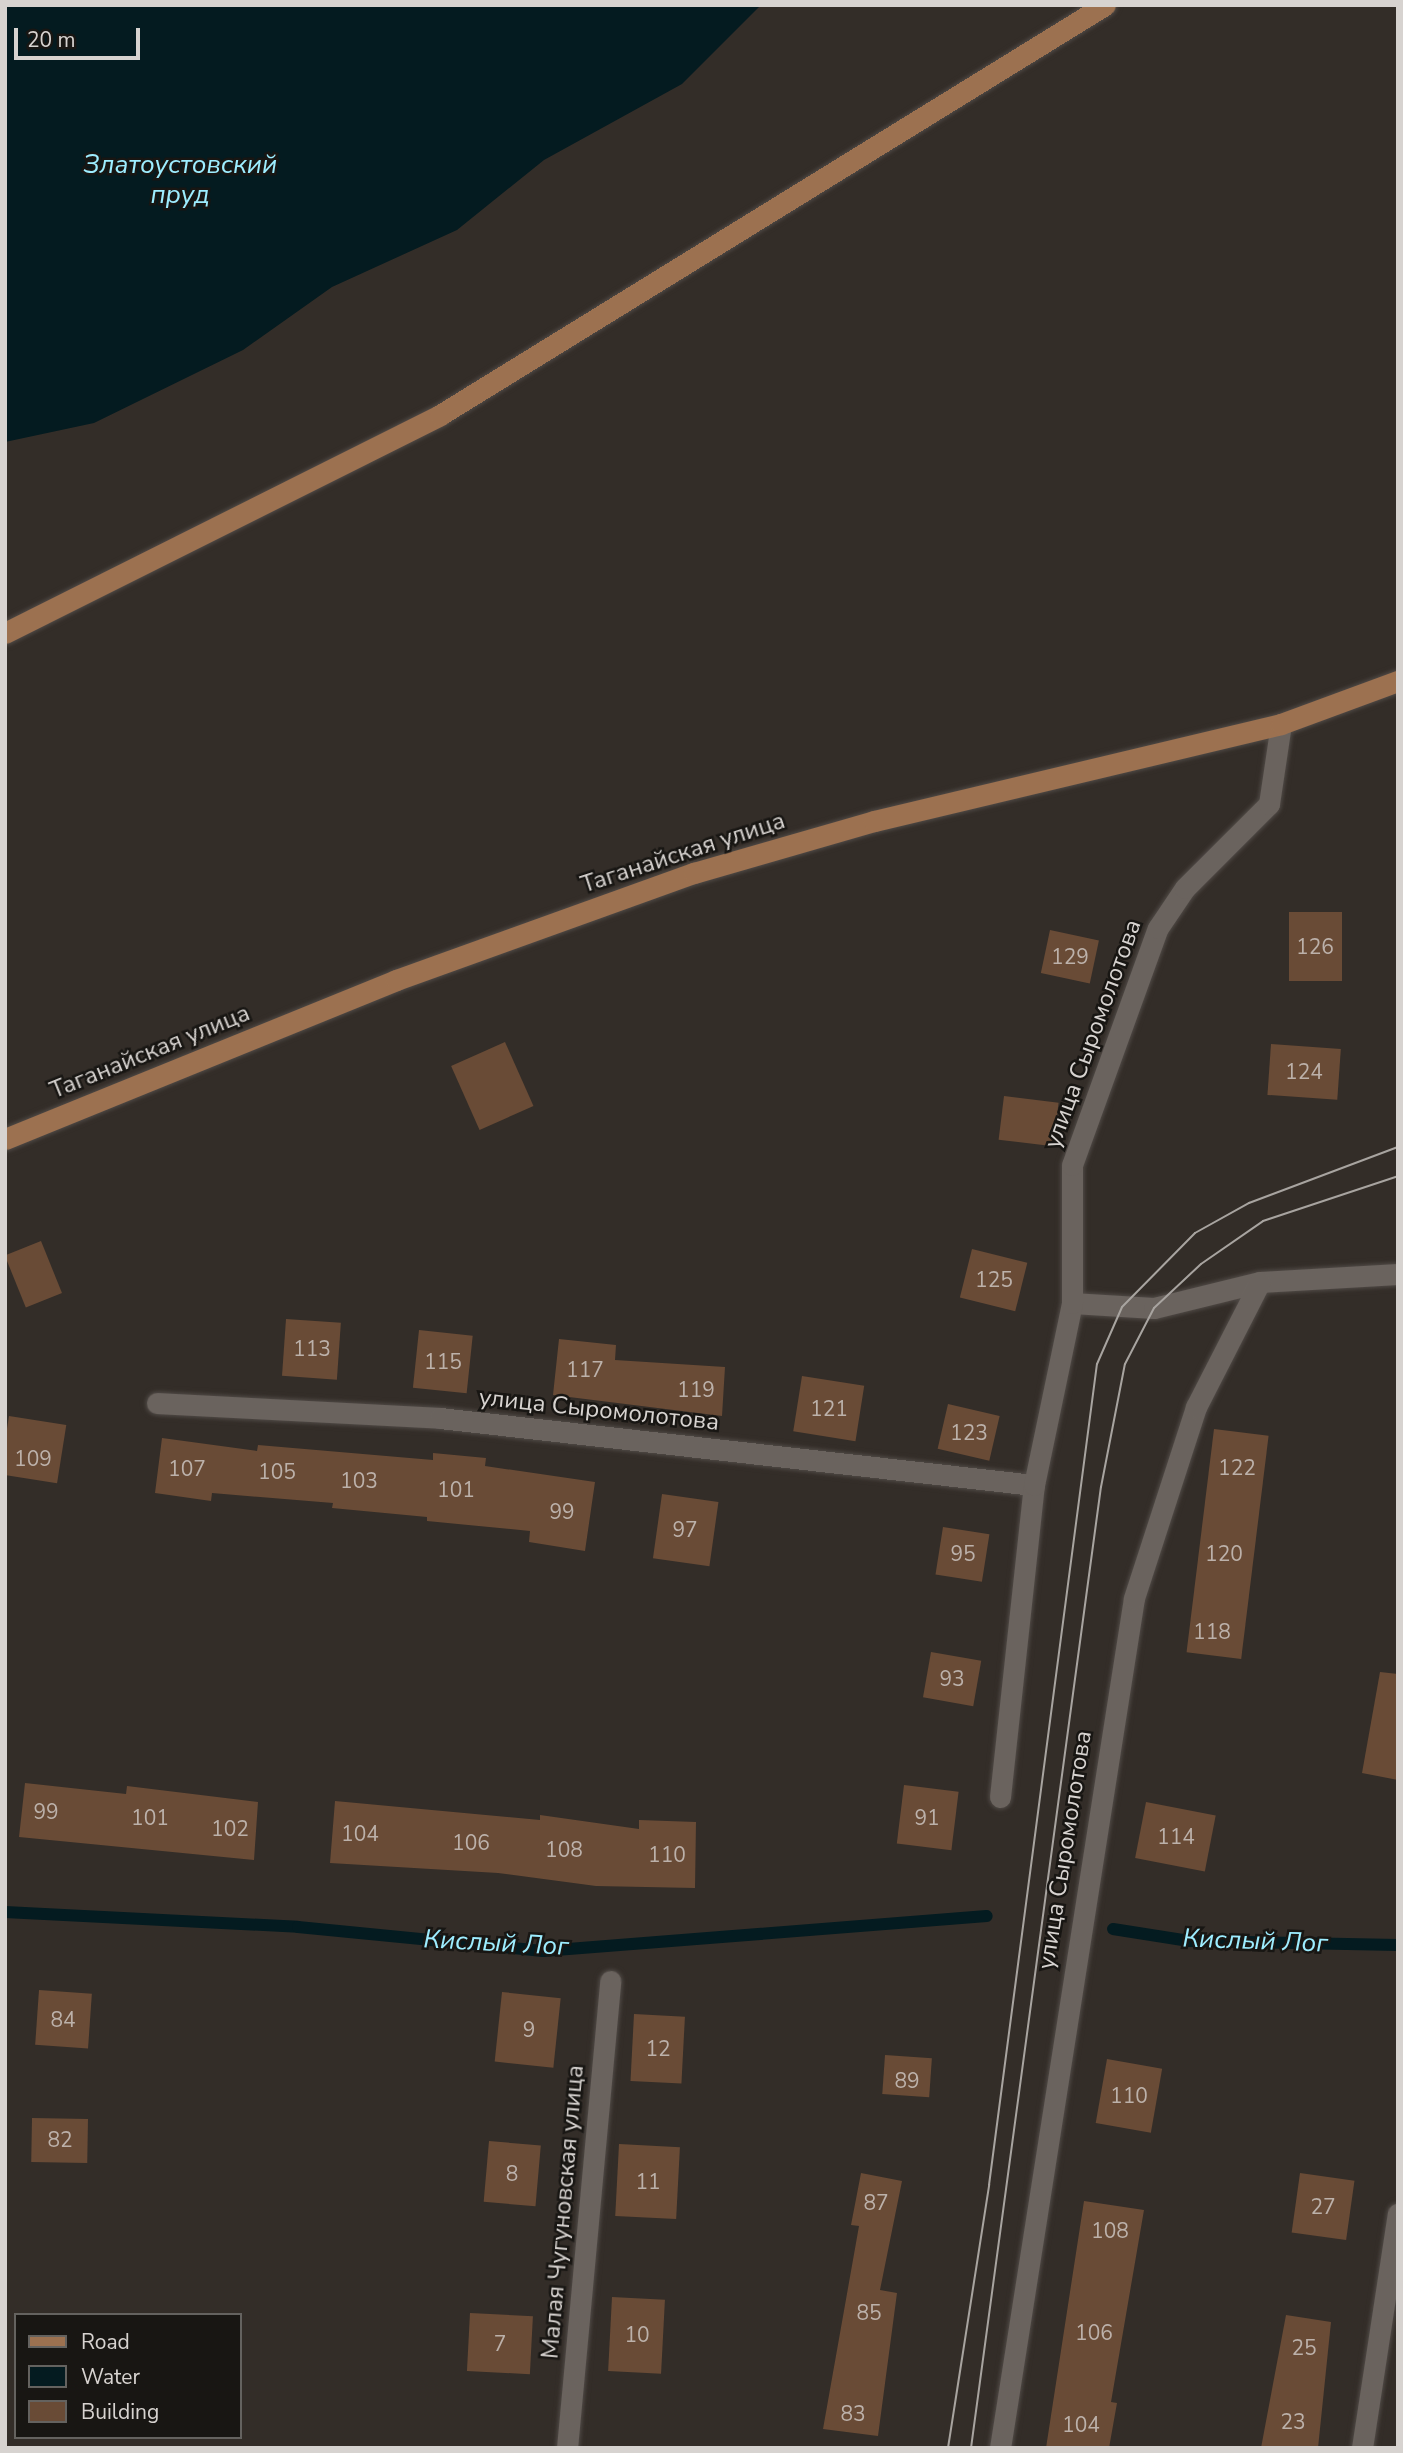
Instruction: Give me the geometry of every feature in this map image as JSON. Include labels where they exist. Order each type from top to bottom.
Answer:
[{"type":"main road","points":[[5,633],[440,415],[1105,5]]},
{"type":"main road","name":"Таганайская улица","points":[[5,1139],[396,980],[694,873],[874,821],[1281,724],[1398,681]]},
{"type":"street","name":"улица Сыромолотова","points":[[1000,1797],[1034,1485],[1072,1303],[1072,1165],[1153,941],[1185,888],[1269,804],[1281,724]]},
{"type":"street","points":[[1072,1303],[1154,1308],[1260,1282],[1398,1274]]},
{"type":"street","name":"улица Сыромолотова","points":[[1000,2448],[1134,1598],[1196,1407],[1260,1282]]},
{"type":"street","name":"улица Сыромолотова","points":[[157,1404],[440,1418],[1034,1485]]},
{"type":"street","name":"Малая Чугуновская улица","points":[[568,2448],[610,1981]]},
{"type":"street","points":[[1362,2448],[1398,2214]]},
{"type":"water","name":"Златоустовский пруд","points":[[5,5],[761,5],[682,84],[544,160],[457,230],[332,287],[243,350],[94,423],[5,442]]},
{"type":"building","points":[[1289,912],[1342,912],[1342,981],[1289,981]]},
{"type":"building","points":[[1050,930],[1099,940],[1090,983],[1041,973]]},
{"type":"building","points":[[505,1042],[533,1106],[480,1130],[451,1066]]},
{"type":"building","points":[[1271,1044],[1341,1049],[1337,1100],[1267,1095]]},
{"type":"building","points":[[1004,1096],[1059,1103],[1053,1146],[999,1140]]},
{"type":"building","points":[[41,1241],[62,1293],[26,1308],[5,1256]]},
{"type":"building","points":[[972,1249],[1027,1263],[1015,1311],[960,1298]]},
{"type":"building","points":[[286,1319],[341,1323],[337,1380],[282,1376]]},
{"type":"building","points":[[419,1330],[473,1336],[467,1393],[413,1388]]},
{"type":"building","points":[[559,1339],[616,1345],[615,1360],[725,1367],[722,1416],[553,1395]]},
{"type":"building","points":[[802,1376],[864,1386],[855,1441],[793,1431]]},
{"type":"building","points":[[948,1404],[1000,1416],[989,1461],[938,1449]]},
{"type":"building","points":[[9,1416],[66,1425],[57,1483],[5,1475],[5,1441]]},
{"type":"building","points":[[1214,1429],[1269,1436],[1241,1659],[1187,1652]]},
{"type":"building","points":[[162,1438],[257,1451],[258,1445],[433,1460],[433,1453],[486,1458],[485,1466],[595,1482],[585,1551],[529,1542],[530,1531],[332,1508],[333,1503],[212,1493],[211,1501],[155,1493]]},
{"type":"building","points":[[662,1494],[718,1502],[709,1566],[653,1558]]},
{"type":"building","points":[[943,1527],[989,1534],[982,1582],[935,1574]]},
{"type":"building","points":[[931,1652],[981,1661],[973,1706],[923,1697]]},
{"type":"building","points":[[1380,1672],[1398,1674],[1398,1780],[1362,1773]]},
{"type":"building","points":[[25,1783],[126,1794],[127,1786],[258,1802],[254,1860],[19,1837]]},
{"type":"building","points":[[904,1785],[959,1792],[951,1850],[897,1844]]},
{"type":"building","points":[[335,1801],[540,1820],[540,1815],[639,1829],[639,1820],[696,1822],[695,1888],[596,1886],[498,1873],[330,1863]]},
{"type":"building","points":[[1146,1802],[1216,1816],[1205,1872],[1135,1858]]},
{"type":"building","points":[[39,1990],[92,1994],[88,2049],[35,2045]]},
{"type":"building","points":[[502,1992],[561,1998],[553,2068],[495,2062]]},
{"type":"building","points":[[634,2014],[685,2017],[681,2084],[630,2081]]},
{"type":"building","points":[[885,2055],[932,2058],[929,2097],[882,2094]]},
{"type":"building","points":[[1107,2059],[1162,2069],[1151,2133],[1096,2123]]},
{"type":"building","points":[[32,2118],[88,2119],[87,2163],[31,2162]]},
{"type":"building","points":[[489,2141],[541,2146],[535,2206],[484,2202]]},
{"type":"building","points":[[619,2144],[680,2147],[676,2219],[615,2216]]},
{"type":"building","points":[[861,2173],[902,2181],[880,2290],[897,2293],[878,2436],[823,2429],[859,2226],[851,2225]]},
{"type":"building","points":[[1300,2173],[1354,2181],[1346,2240],[1292,2232]]},
{"type":"building","points":[[1084,2201],[1144,2210],[1111,2402],[1117,2403],[1109,2448],[1046,2448]]},
{"type":"building","points":[[612,2297],[665,2300],[661,2374],[608,2371]]},
{"type":"building","points":[[470,2313],[533,2316],[530,2374],[467,2371]]},
{"type":"building","points":[[1286,2315],[1331,2322],[1318,2448],[1261,2448]]},
{"type":"waterway","name":"Кислый Лог","points":[[5,1912],[298,1927],[543,1951],[987,1916]]},
{"type":"waterway","name":"Кислый Лог","points":[[1113,1929],[1189,1941],[1398,1945]]},
{"type":"tram line","points":[[948,2448],[989,2185],[1097,1364],[1122,1307],[1195,1233],[1249,1203],[1398,1147]]},
{"type":"tram line","points":[[971,2448],[1101,1487],[1125,1364],[1154,1308],[1201,1264],[1263,1221],[1398,1176]]}]
